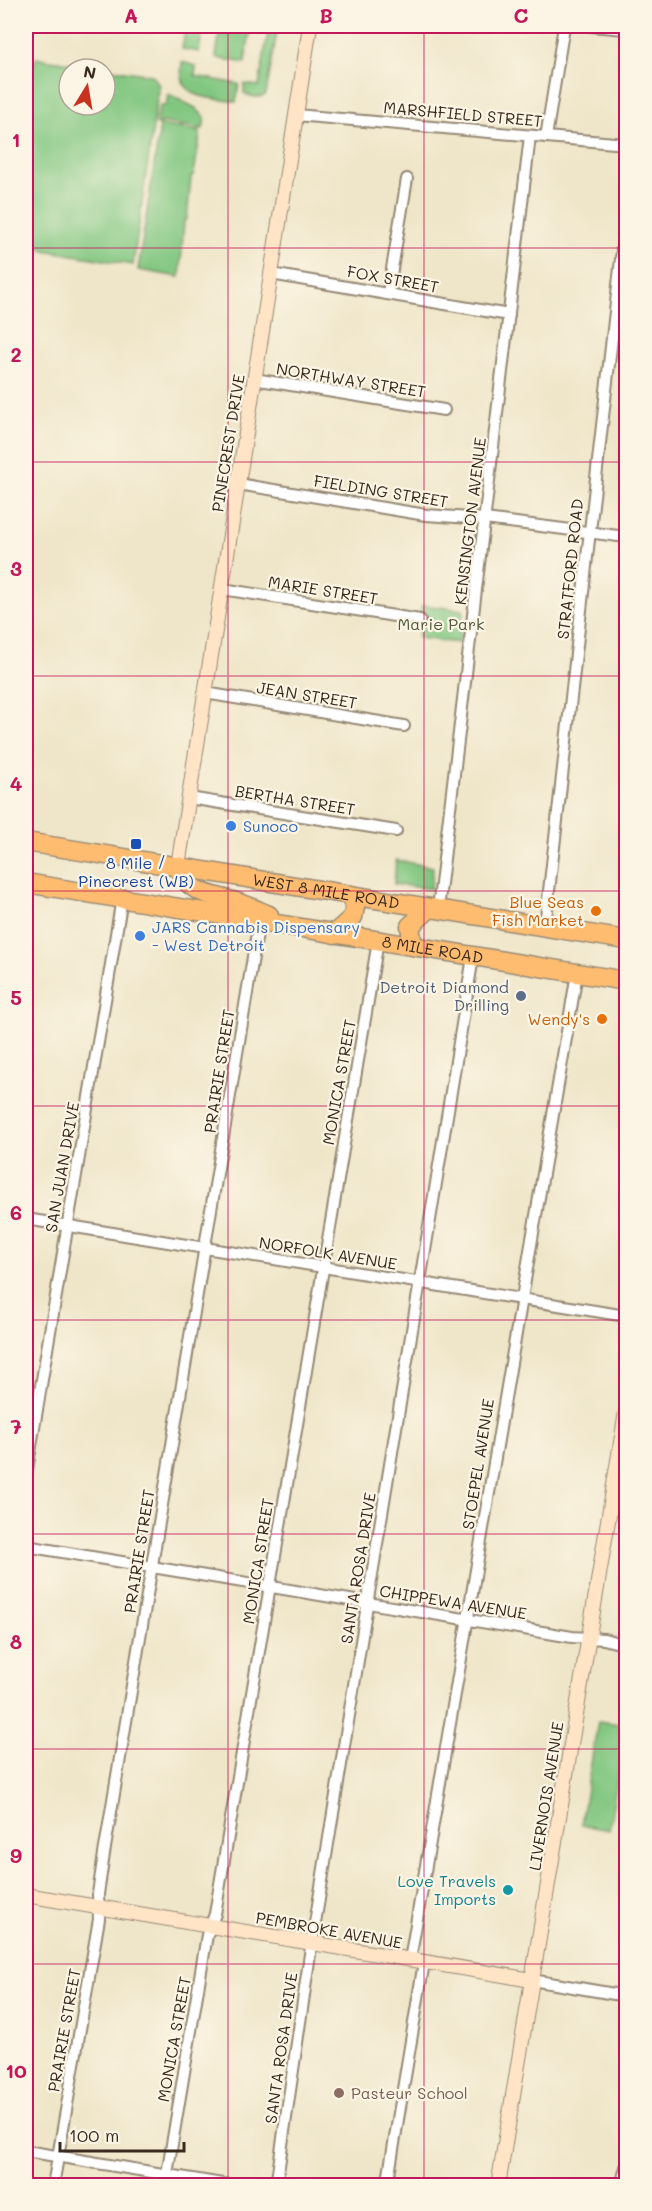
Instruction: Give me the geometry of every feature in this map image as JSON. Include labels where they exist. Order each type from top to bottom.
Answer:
[{"type":"highway","name":"WEST 8 MILE ROAD","points":[[26,842],[627,940]]},
{"type":"highway","points":[[178,866],[186,882],[202,894],[237,902],[299,927]]},
{"type":"highway","name":"8 MILE ROAD","points":[[26,883],[627,981]]},
{"type":"highway","points":[[334,933],[353,916],[355,907],[351,895]]},
{"type":"highway","points":[[413,946],[410,926],[434,909]]},
{"type":"street","name":"PINECREST DRIVE","points":[[178,866],[310,26]]},
{"type":"street","points":[[546,137],[564,26]]},
{"type":"street","points":[[591,26],[627,28]]},
{"type":"street","name":"MARSHFIELD STREET","points":[[296,115],[627,144]]},
{"type":"street","name":"KENSINGTON AVENUE","points":[[434,909],[485,519],[530,136]]},
{"type":"street","points":[[388,293],[407,179]]},
{"type":"street","name":"STRATFORD ROAD","points":[[545,926],[627,215]]},
{"type":"street","name":"FOX STREET","points":[[271,274],[509,315]]},
{"type":"street","name":"NORTHWAY STREET","points":[[254,379],[444,410]]},
{"type":"street","name":"FIELDING STREET","points":[[238,484],[426,515],[485,519],[627,537]]},
{"type":"street","name":"MARIE STREET","points":[[222,589],[420,620]]},
{"type":"street","name":"JEAN STREET","points":[[205,693],[404,726]]},
{"type":"street","name":"BERTHA STREET","points":[[189,798],[396,831]]},
{"type":"street","name":"SAN JUAN DRIVE","points":[[26,1476],[122,898]]},
{"type":"street","name":"PRAIRIE STREET","points":[[53,2186],[99,1919],[99,1884],[259,921]]},
{"type":"street","name":"MONICA STREET","points":[[166,2180],[207,1935],[215,1914],[378,941]]},
{"type":"street","name":"SANTA ROSA DRIVE","points":[[276,2186],[312,1944],[473,957]]},
{"type":"street","name":"STOEPEL AVENUE","points":[[410,1960],[577,973]]},
{"type":"street","name":"NORFOLK AVENUE","points":[[26,1219],[627,1316]]},
{"type":"street","name":"LIVERNOIS AVENUE","points":[[498,2186],[627,1412]]},
{"type":"street","name":"CHIPPEWA AVENUE","points":[[26,1546],[627,1645]]},
{"type":"street","name":"PEMBROKE AVENUE","points":[[26,1895],[627,1996]]},
{"type":"street","points":[[387,2186],[424,1962]]},
{"type":"street","points":[[26,2151],[166,2180],[234,2186]]},
{"type":"street","points":[[621,2186],[627,2167]]},
{"type":"green space","points":[[186,26],[203,26],[199,52],[182,49]]},
{"type":"green space","points":[[220,26],[250,29],[245,63],[216,58]]},
{"type":"green space","points":[[269,26],[278,26],[266,94],[261,97],[252,96],[244,93],[244,84],[259,86]]},
{"type":"green space","points":[[36,58],[57,61],[57,117],[117,117],[117,70],[152,75],[159,85],[133,265],[26,247],[26,64],[34,65]]},
{"type":"green space","points":[[182,62],[196,66],[195,76],[239,84],[236,102],[205,97],[189,90],[181,74]]},
{"type":"green space","points":[[168,94],[196,108],[205,118],[203,129],[161,122],[160,125],[198,131],[200,135],[194,174],[191,177],[187,219],[184,221],[180,277],[138,270],[160,126],[156,124],[160,105],[166,106]]},
{"type":"green space","name":"Marie Park","points":[[422,605],[463,610],[459,643],[418,638]]},
{"type":"green space","points":[[396,860],[433,867],[431,889],[394,884]]},
{"type":"green space","points":[[598,1721],[626,1725],[609,1830],[581,1825]]},
{"type":"place","name":"Sunoco","points":[[231,826]]},
{"type":"place","name":"8 Mile / Pinecrest (WB)","points":[[136,844]]},
{"type":"place","name":"Blue Seas Fish Market","points":[[596,911]]},
{"type":"place","name":"JARS Cannabis Dispensary - West Detroit","points":[[140,936]]},
{"type":"place","name":"Detroit Diamond Drilling","points":[[521,996]]},
{"type":"place","name":"Wendy's","points":[[602,1019]]},
{"type":"place","name":"Love Travels Imports","points":[[508,1890]]},
{"type":"place","name":"Pasteur School","points":[[339,2093]]}]
